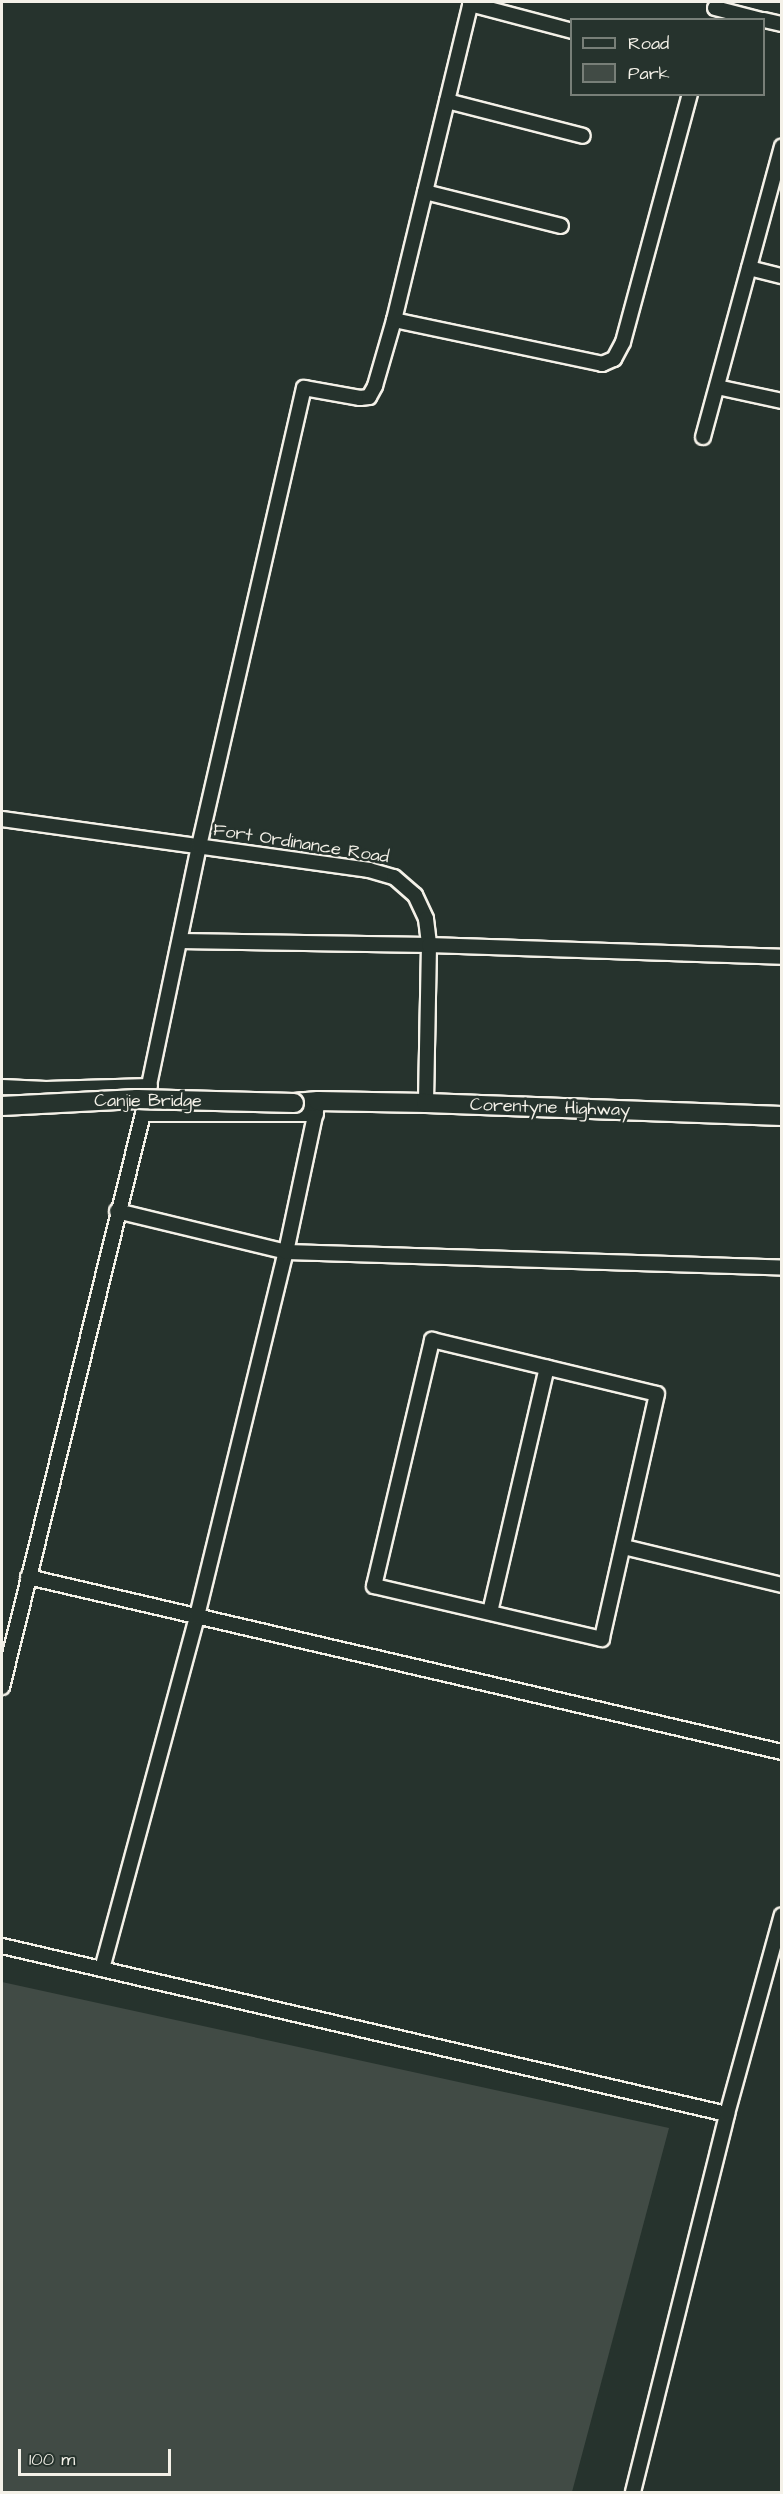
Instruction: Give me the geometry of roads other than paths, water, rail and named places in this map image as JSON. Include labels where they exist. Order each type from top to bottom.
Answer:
[{"type":"main road","name":"Canjie Bridge","points":[[2,1106],[137,1099],[294,1103],[317,1108]]},
{"type":"main road","name":"Corentyne Highway","points":[[317,1108],[426,1103],[782,1116]]},
{"type":"street","points":[[2,1687],[117,1211],[150,1086],[199,846],[304,388],[360,398],[369,397],[377,380],[394,320],[470,3],[570,30]]},
{"type":"street","points":[[714,10],[752,18]]},
{"type":"street","points":[[765,21],[782,24]]},
{"type":"street","points":[[394,320],[602,364],[614,359],[622,342],[689,96]]},
{"type":"street","points":[[447,101],[583,136]]},
{"type":"street","points":[[704,437],[782,147]]},
{"type":"street","points":[[425,192],[561,226]]},
{"type":"street","points":[[749,268],[782,276]]},
{"type":"street","points":[[717,387],[782,401]]},
{"type":"street","name":"Fort Ordinance Road","points":[[2,819],[369,870],[394,877],[415,895],[426,919],[429,945],[426,1103]]},
{"type":"street","points":[[180,941],[429,945],[782,957]]},
{"type":"street","points":[[2,1087],[150,1086]]},
{"type":"street","points":[[102,1969],[197,1616],[286,1252],[317,1108],[143,1114]]},
{"type":"street","points":[[117,1211],[286,1252],[782,1268]]},
{"type":"street","points":[[432,1340],[547,1368],[657,1394],[602,1638],[374,1586],[432,1340]]},
{"type":"street","points":[[490,1612],[547,1368]]},
{"type":"street","points":[[624,1547],[782,1585]]},
{"type":"street","points":[[28,1577],[782,1752]]},
{"type":"street","points":[[633,2493],[728,2114],[782,1915]]},
{"type":"street","points":[[2,1946],[728,2114]]}]
